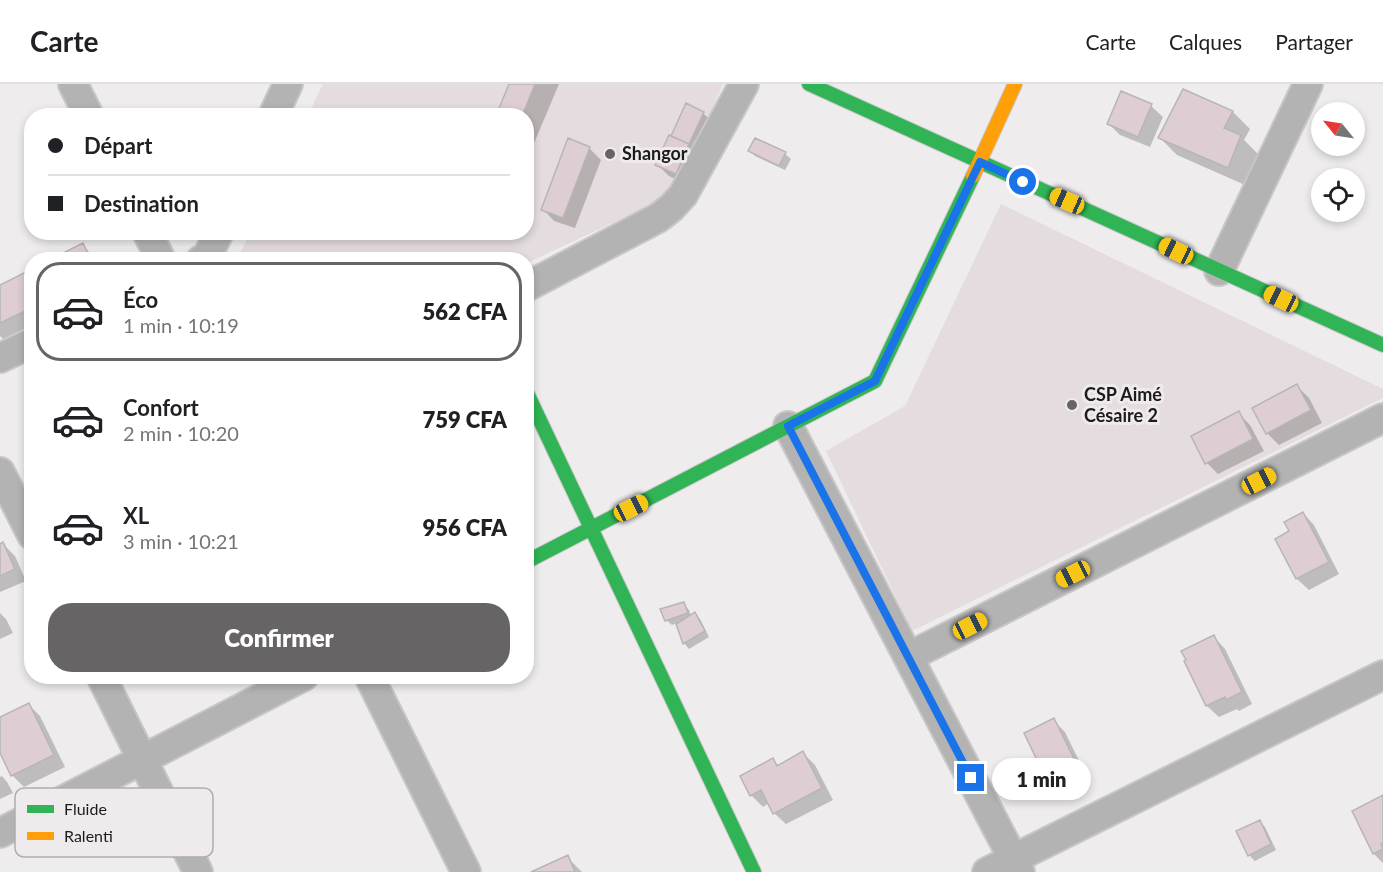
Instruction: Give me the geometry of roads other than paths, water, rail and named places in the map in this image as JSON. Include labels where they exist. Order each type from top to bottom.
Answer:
[{"type":"street","points":[[73,84],[85,108]]},
{"type":"street","points":[[277,108],[288,84]]},
{"type":"street","points":[[534,283],[658,218],[671,208],[683,195],[744,84]]},
{"type":"street","points":[[809,84],[1383,345]]},
{"type":"street","points":[[534,558],[875,381],[1015,84]]},
{"type":"street","points":[[1219,271],[1308,84]]},
{"type":"street","points":[[0,358],[24,347]]},
{"type":"street","points":[[534,408],[754,872]]},
{"type":"street","points":[[908,657],[1383,418]]},
{"type":"street","points":[[788,426],[1016,866]]},
{"type":"street","points":[[0,472],[24,519]]},
{"type":"street","points":[[987,872],[1016,866],[1383,675]]},
{"type":"street","points":[[105,684],[156,788]]},
{"type":"street","points":[[88,788],[289,684]]},
{"type":"street","points":[[373,684],[466,872]]},
{"type":"street","points":[[0,834],[15,826]]},
{"type":"street","points":[[190,857],[198,872]]},
{"type":"place","name":"Shangor","points":[[610,154]]},
{"type":"place","name":"CSP Aimé Césaire 2","points":[[1072,405]]}]
